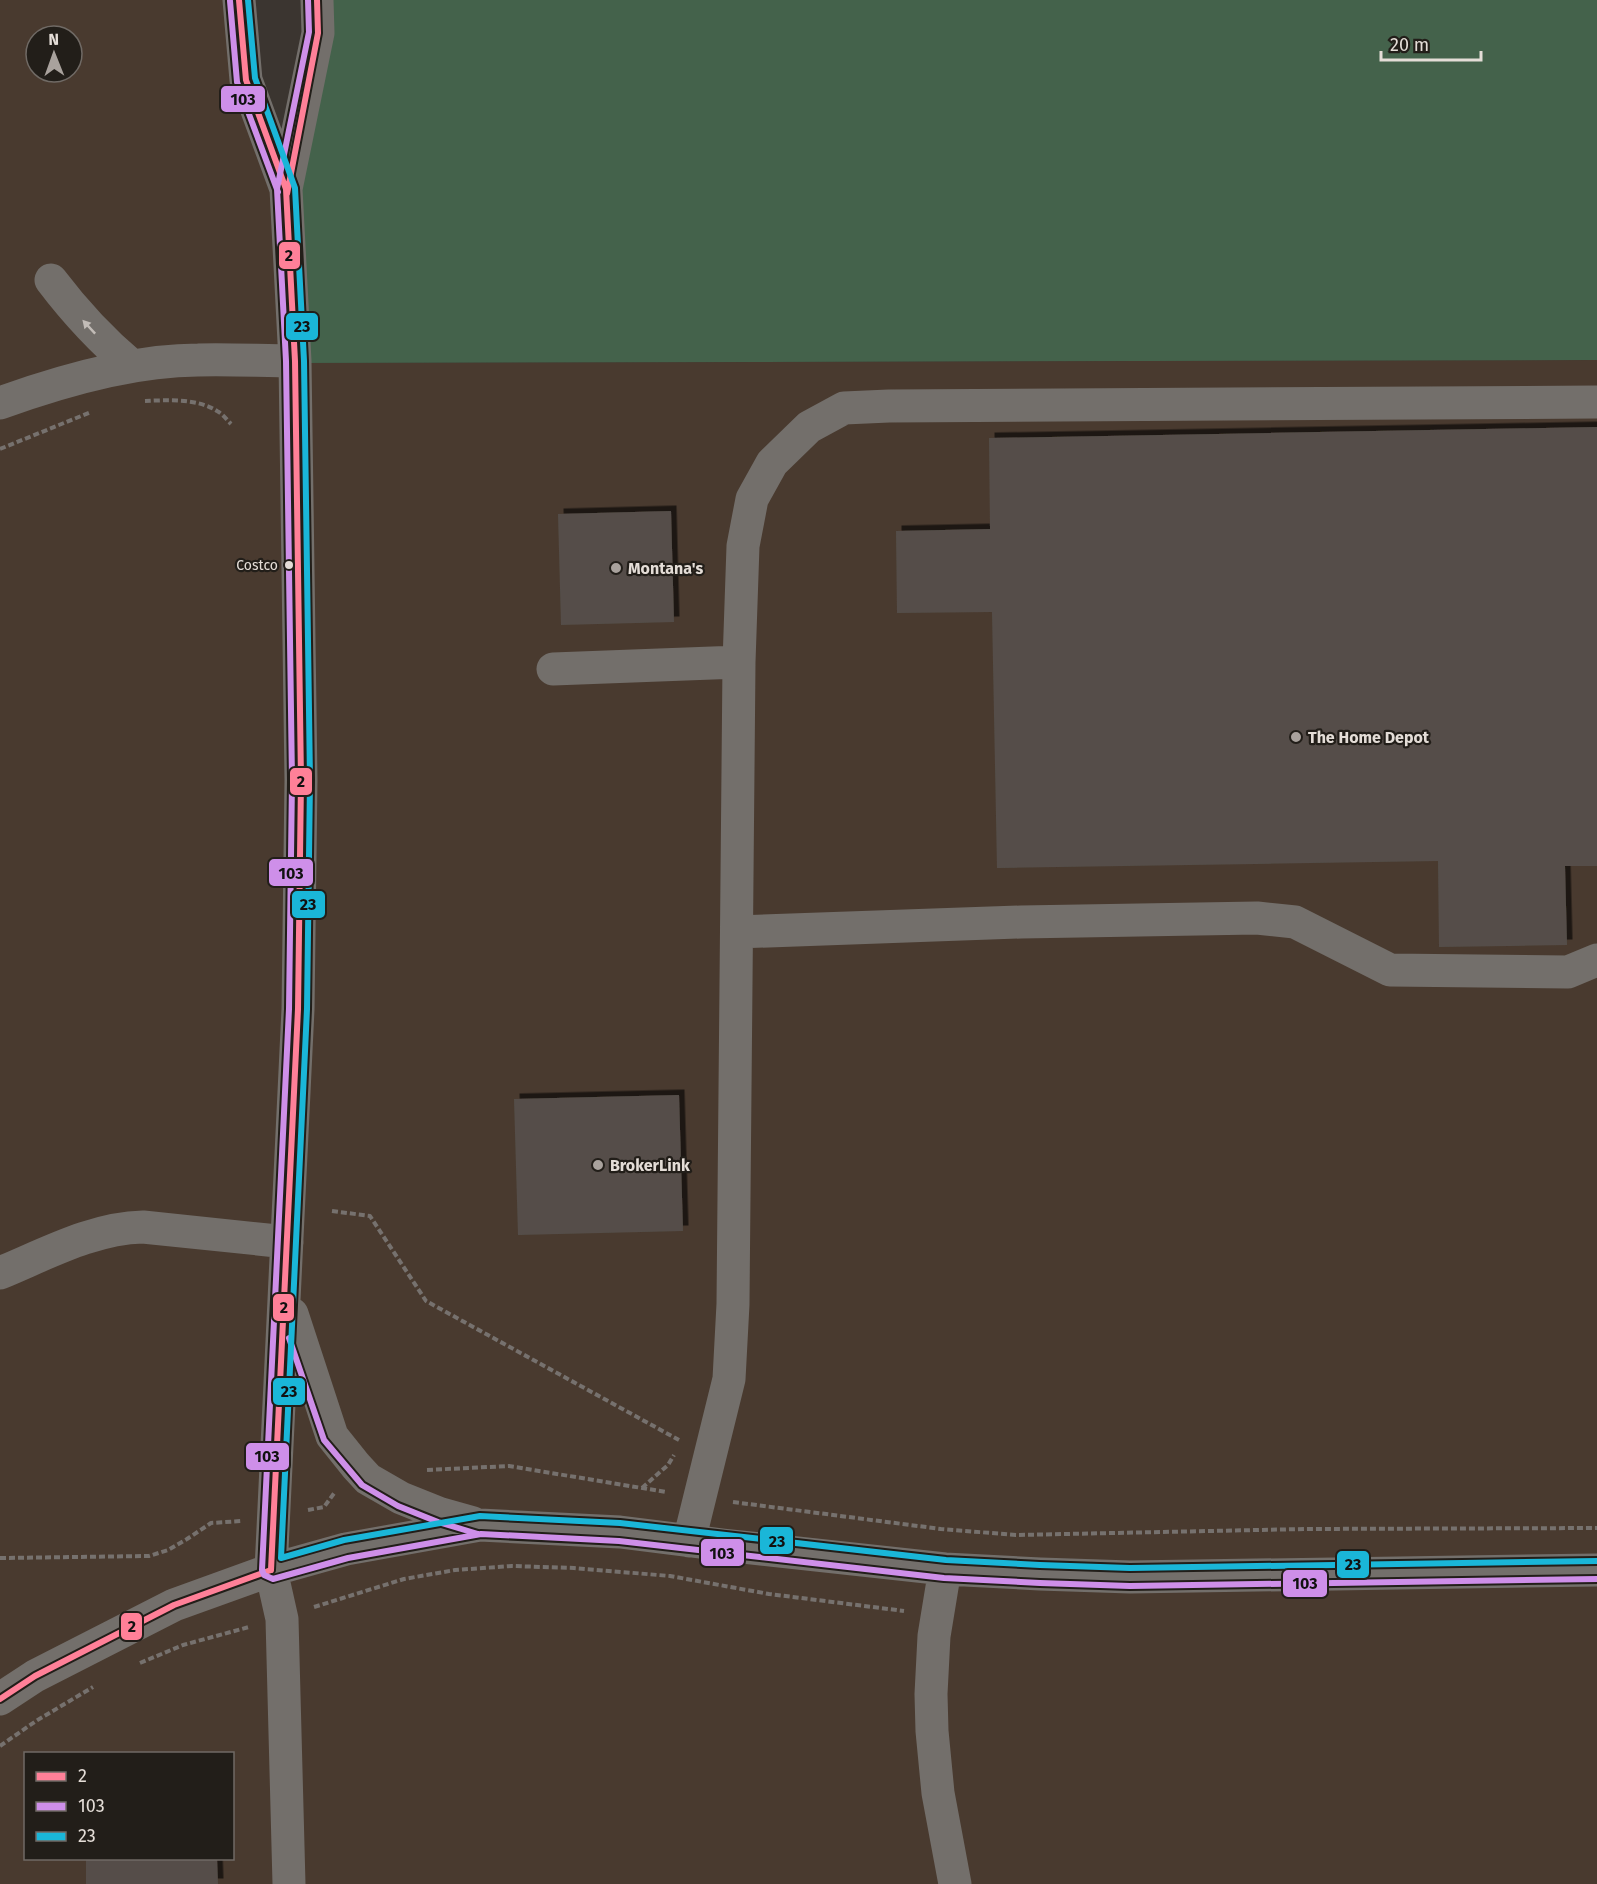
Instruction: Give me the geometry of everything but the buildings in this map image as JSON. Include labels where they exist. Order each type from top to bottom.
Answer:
[{"type":"street","points":[[239,0],[246,80],[286,189]]},
{"type":"street","points":[[289,1884],[282,1619],[271,1570],[298,1009],[301,780],[295,361],[286,189],[318,33],[317,0]]},
{"type":"street","points":[[51,280],[73,310],[103,342],[132,366]]},
{"type":"street","points":[[0,403],[50,385],[132,366],[197,360],[295,361]]},
{"type":"street","points":[[689,1541],[729,1379],[734,1304],[739,662],[743,546],[752,499],[772,463],[809,427],[844,408],[1597,402]]},
{"type":"street","points":[[553,669],[739,662]]},
{"type":"street","points":[[737,932],[1021,922],[1257,918],[1295,922],[1390,970],[1569,972],[1597,960]]},
{"type":"street","points":[[0,1273],[86,1237],[123,1227],[143,1227],[287,1242]]},
{"type":"street","points":[[285,1289],[332,1436],[344,1451],[368,1479],[400,1498],[441,1514],[480,1525],[620,1532],[945,1569],[1130,1577],[1597,1570]]},
{"type":"street","points":[[0,1699],[35,1676],[174,1605],[271,1570],[346,1549],[480,1525]]},
{"type":"street","points":[[945,1569],[934,1636],[932,1731],[938,1793],[955,1884]]},
{"type":"path","points":[[143,401],[190,402],[210,407],[220,412],[231,424]]},
{"type":"path","points":[[0,449],[93,411]]},
{"type":"path","points":[[332,1211],[370,1216],[426,1301],[682,1442],[668,1465],[642,1489]]},
{"type":"path","points":[[133,1667],[183,1645],[282,1619],[343,1596],[404,1579],[455,1570],[512,1566],[574,1568],[670,1576],[770,1594],[938,1616]]},
{"type":"path","points":[[0,1746],[36,1721],[102,1683]]},
{"type":"shaded area","points":[[0,0],[239,0],[286,189],[293,363],[1597,360],[1597,1884],[0,1884]]},
{"type":"green space","points":[[319,0],[1597,0],[1597,360],[293,363],[286,189]]},
{"type":"transit line","name":"2","points":[[239,0],[246,80],[286,189],[295,361],[301,780],[298,1009],[271,1570]]},
{"type":"transit line","name":"23","points":[[248,0],[255,78],[295,188],[304,361],[310,780],[307,1009],[281,1558],[344,1540],[480,1516],[620,1523],[946,1560],[1040,1565],[1130,1568],[1597,1561]]},
{"type":"transit line","name":"103","points":[[308,0],[309,32],[277,189],[286,361],[292,780],[289,1009],[262,1570],[264,1575],[273,1579],[348,1558],[481,1534],[619,1541],[944,1578],[1040,1583],[1130,1586],[1597,1579]]},
{"type":"transit line","name":"2","points":[[287,194],[318,33],[317,0]]},
{"type":"transit line","name":"103","points":[[230,1],[237,82],[278,192]]},
{"type":"transit line","name":"103","points":[[289,1338],[324,1440],[362,1485],[398,1506],[438,1522],[478,1534]]},
{"type":"transit line","name":"2","points":[[0,1699],[35,1676],[174,1605],[271,1570]]},
{"type":"place","name":"Costco","points":[[289,565]]},
{"type":"place","name":"Montana's","points":[[616,568]]},
{"type":"place","name":"The Home Depot","points":[[1296,737]]},
{"type":"place","name":"BrokerLink","points":[[598,1165]]}]
